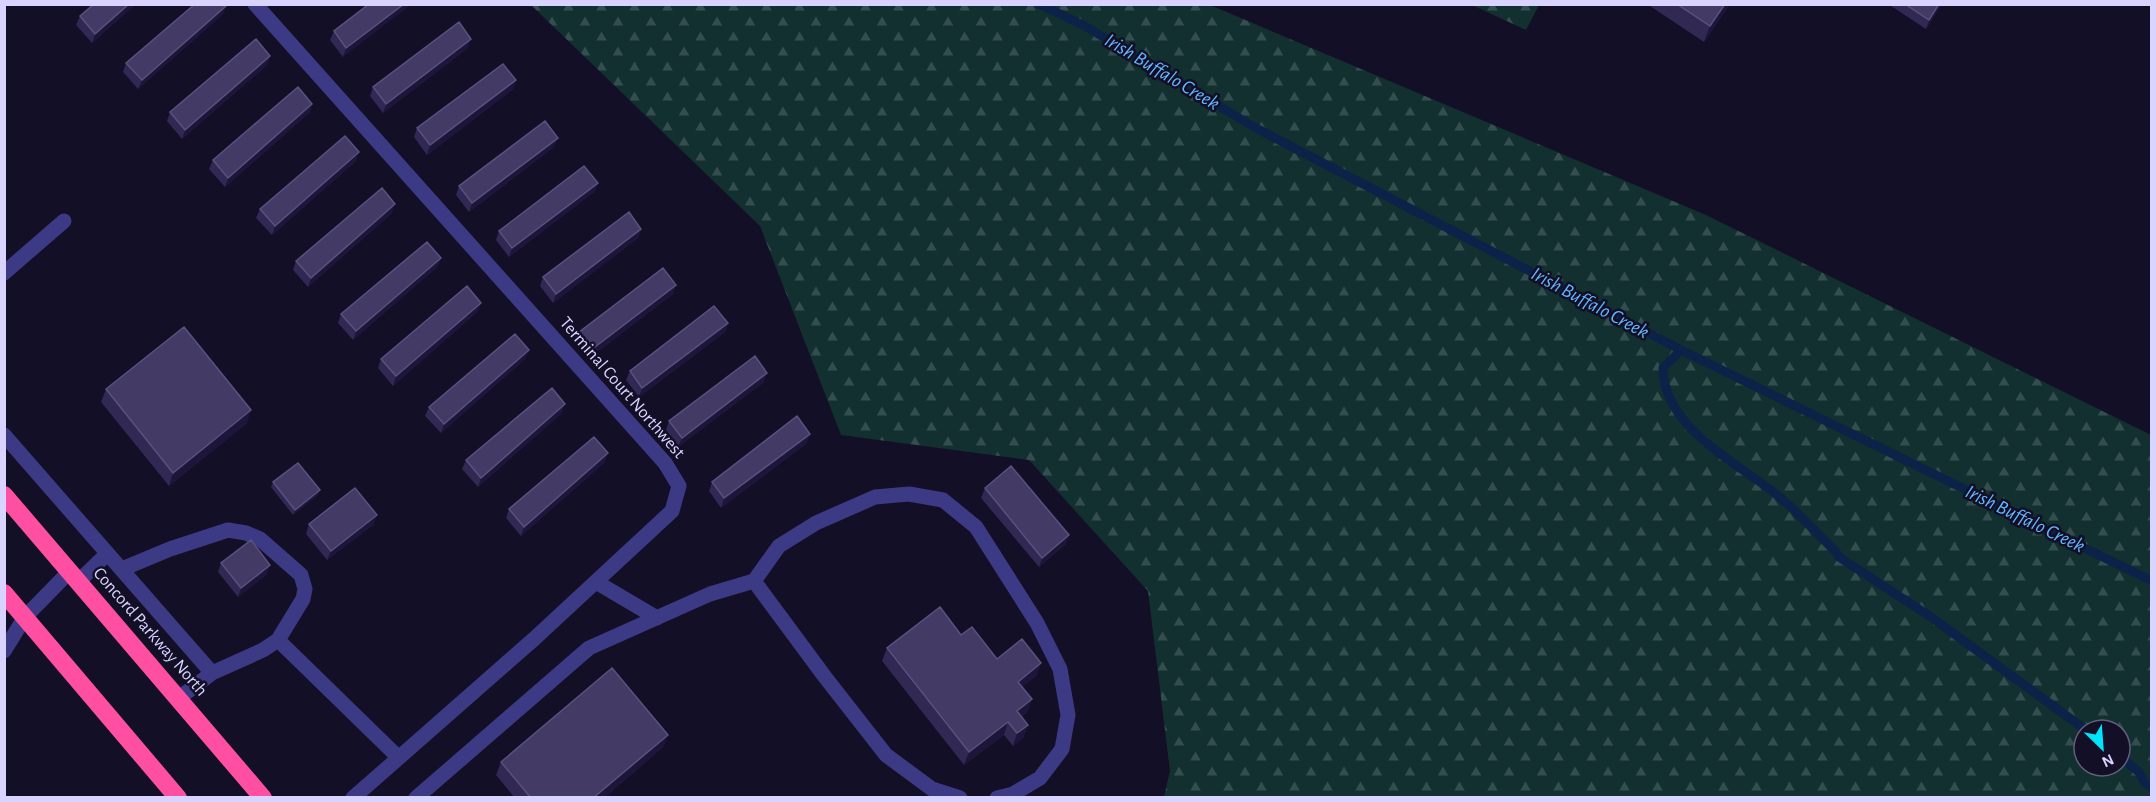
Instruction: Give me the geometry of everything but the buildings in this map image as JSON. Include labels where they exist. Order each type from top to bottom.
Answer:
[{"type":"highway","name":"Concord Parkway North","points":[[4,495],[263,798]]},
{"type":"highway","points":[[4,593],[178,798]]},
{"type":"street","name":"Terminal Court Northwest","points":[[255,4],[665,463],[679,486],[672,511],[534,639],[353,798]]},
{"type":"street","points":[[4,273],[64,221]]},
{"type":"street","points":[[4,435],[212,673]]},
{"type":"street","points":[[416,798],[589,648],[710,594],[754,581],[779,546],[816,523],[875,496],[909,494],[943,500],[976,527],[1037,623],[1060,669],[1068,715],[1062,749],[1040,778],[1013,794],[997,798]]},
{"type":"street","points":[[122,569],[170,549],[228,530],[246,532],[271,547],[301,576],[305,589],[303,599],[278,640],[212,673],[179,698]]},
{"type":"street","points":[[4,651],[25,617],[75,576],[107,554]]},
{"type":"street","points":[[754,581],[886,755],[932,789],[960,798]]},
{"type":"street","points":[[596,582],[657,618]]},
{"type":"street","points":[[278,640],[398,757]]},
{"type":"green space","points":[[531,5],[1210,5],[1706,215],[2151,435],[2151,797],[1164,797],[1170,771],[1148,591],[1029,460],[841,435],[760,226]]},
{"type":"green space","points":[[1472,5],[1539,5],[1526,30]]},
{"type":"waterway","name":"Irish Buffalo Creek","points":[[1039,4],[1085,26],[1254,127],[1681,350],[2152,581]]},
{"type":"waterway","points":[[1681,350],[1663,368],[1666,389],[1675,408],[1704,441],[1784,501],[1839,557],[1931,617],[2072,720]]},
{"type":"waterway","points":[[2132,766],[2152,788]]}]
